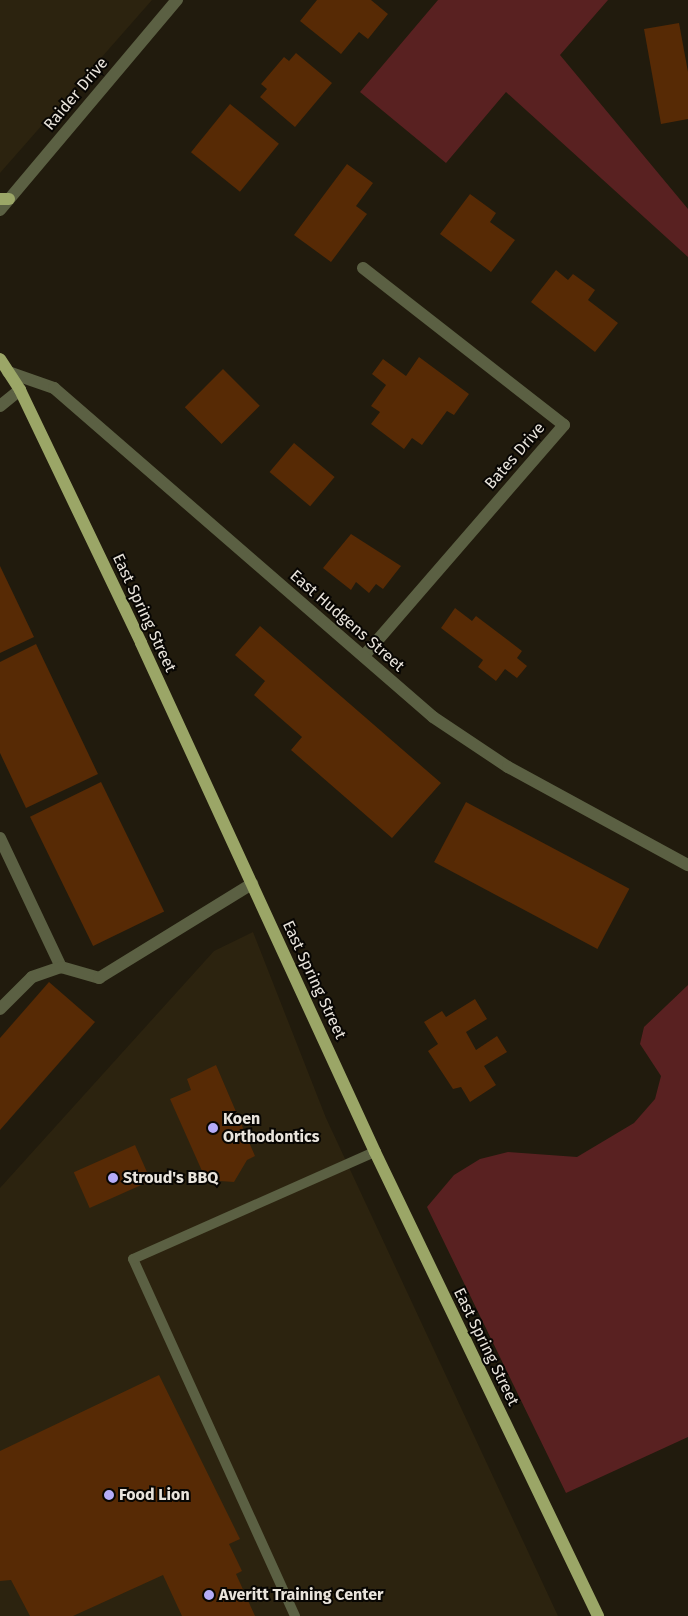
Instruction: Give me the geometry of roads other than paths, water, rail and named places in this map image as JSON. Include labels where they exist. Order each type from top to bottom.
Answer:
[{"type":"main road","name":"East Spring Street","points":[[0,359],[20,390],[252,884],[374,1152],[598,1616]]},
{"type":"street","name":"Raider Drive","points":[[0,210],[5,199],[177,0]]},
{"type":"street","name":"Bates Drive","points":[[363,268],[564,425],[364,656]]},
{"type":"street","name":"East Hudgens Street","points":[[8,372],[54,388],[434,717],[508,767],[688,865]]},
{"type":"street","points":[[0,406],[20,390]]},
{"type":"street","points":[[0,838],[61,967]]},
{"type":"street","points":[[0,1009],[32,977],[61,967],[99,978],[252,884]]},
{"type":"lane","points":[[294,1616],[133,1259],[374,1152]]},
{"type":"place","name":"Koen Orthodontics","points":[[213,1128]]},
{"type":"place","name":"Stroud's BBQ","points":[[113,1178]]},
{"type":"place","name":"Food Lion","points":[[109,1495]]},
{"type":"place","name":"Averitt Training Center","points":[[209,1595]]}]
